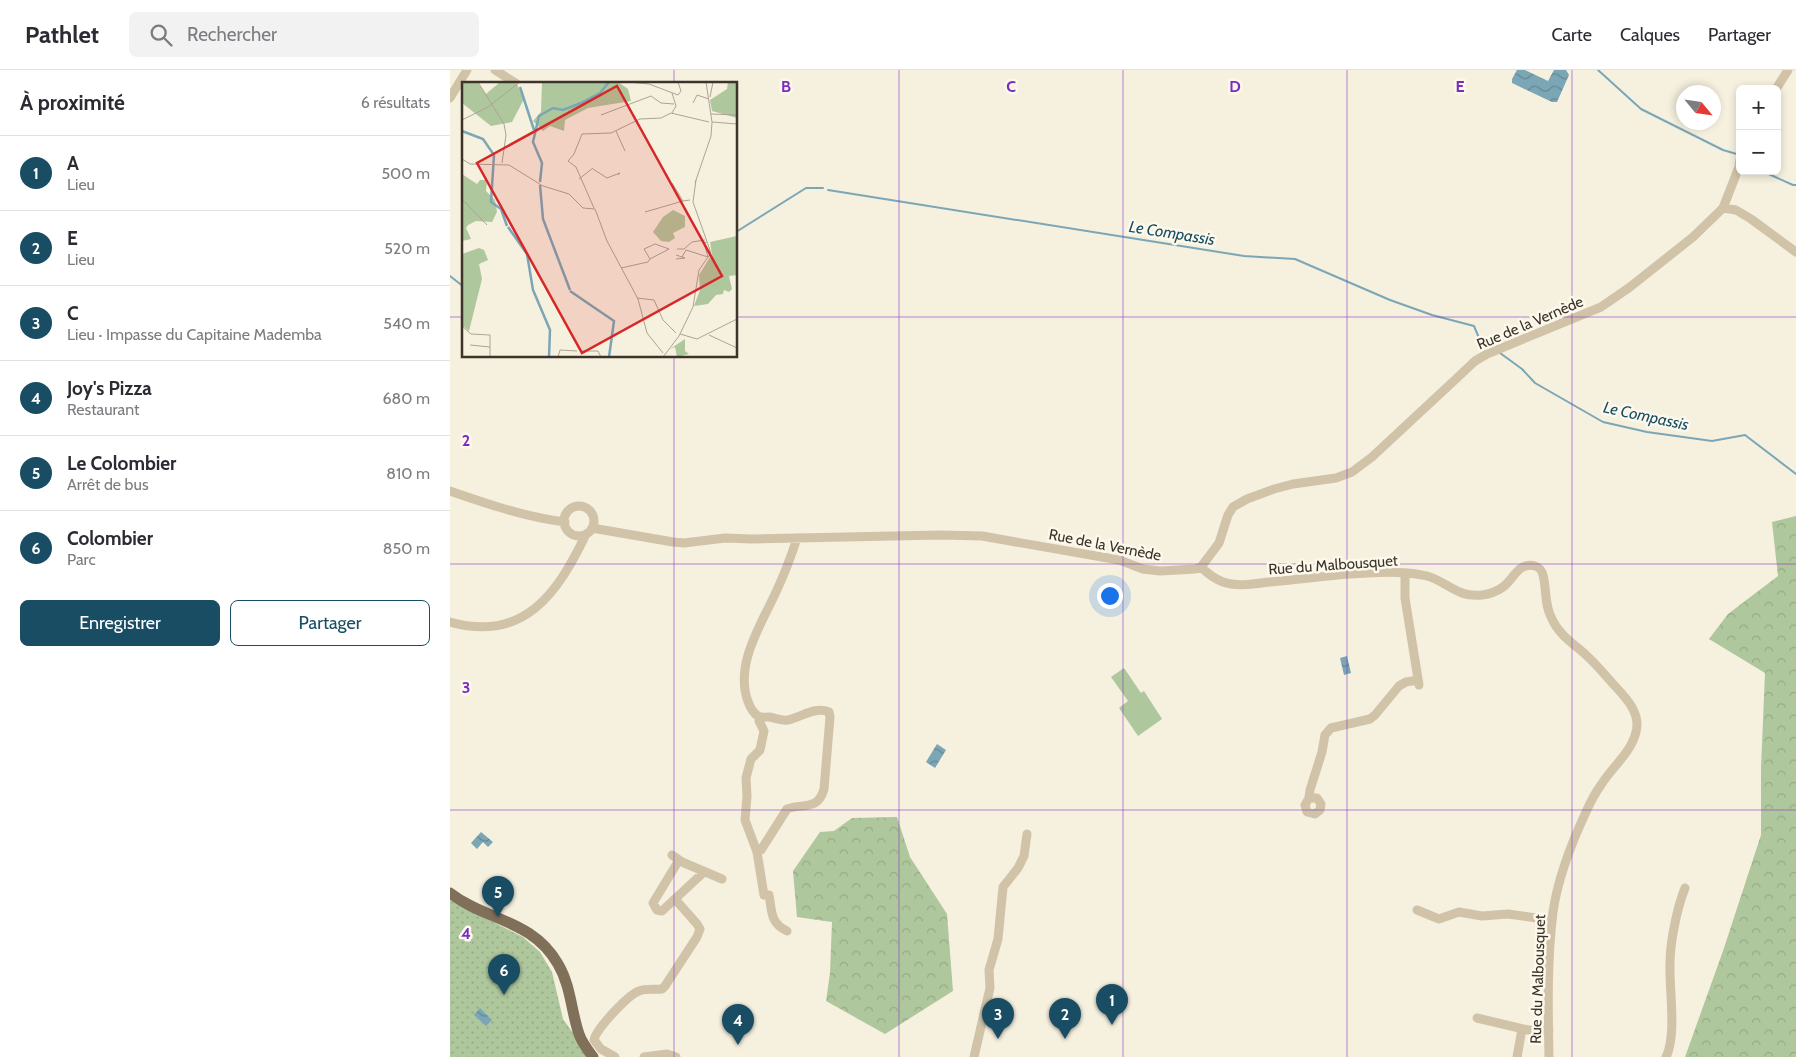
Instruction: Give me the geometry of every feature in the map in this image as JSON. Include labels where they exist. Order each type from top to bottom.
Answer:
[{"type":"main road","points":[[450,893],[470,905],[519,926],[530,933],[549,951],[563,973],[568,986],[579,1035],[593,1057]]},
{"type":"street","points":[[450,98],[467,70]]},
{"type":"street","points":[[496,70],[515,82]]},
{"type":"street","points":[[1779,85],[1788,70]]},
{"type":"street","points":[[1736,171],[1723,208],[1736,210],[1752,219],[1796,252]]},
{"type":"street","name":"Rue de la Vernède","points":[[585,533],[684,543],[725,538],[982,536],[1119,560],[1143,569],[1179,571],[1201,567],[1219,543],[1228,515],[1234,507],[1274,489],[1293,484],[1336,478],[1352,472],[1372,457],[1475,361],[1487,354],[1601,307],[1630,287],[1693,237],[1723,208]]},
{"type":"street","points":[[450,491],[496,507],[565,522]]},
{"type":"street","points":[[450,616],[462,620],[486,621],[519,613],[530,607],[546,591],[576,543],[585,533],[594,519],[586,508],[571,509],[565,517],[568,531],[585,533]]},
{"type":"street","points":[[450,622],[460,625],[485,627],[521,618],[533,612],[550,595],[577,554],[585,533]]},
{"type":"street","points":[[757,852],[761,850],[787,809],[811,805],[822,795],[829,712],[817,710],[786,720],[760,717],[752,712],[746,697],[747,661],[754,635],[776,593],[790,561],[797,538]]},
{"type":"street","name":"Rue du Malbousquet","points":[[1201,567],[1212,577],[1233,584],[1348,574],[1405,574],[1429,577],[1464,595],[1478,596],[1490,594],[1502,588],[1522,567],[1535,566],[1540,569],[1543,574],[1546,601],[1552,621],[1560,632],[1598,667],[1626,698],[1636,713],[1638,722],[1636,734],[1630,745],[1601,784],[1590,804],[1576,833],[1559,884],[1552,920],[1548,981],[1549,1057]]},
{"type":"street","points":[[1309,798],[1327,731],[1331,728],[1370,719],[1399,686],[1406,682],[1418,682],[1405,598],[1405,574]]},
{"type":"street","points":[[760,717],[764,731],[760,750],[751,759],[747,772],[745,820],[757,852],[764,895],[769,895],[773,918],[776,923],[787,931]]},
{"type":"street","points":[[974,1057],[990,988],[989,970],[998,939],[1003,887],[1018,868],[1024,856],[1027,834]]},
{"type":"street","points":[[704,872],[662,911],[656,910],[653,903],[676,858],[722,879]]},
{"type":"street","points":[[1666,1057],[1671,1037],[1670,961],[1679,904],[1685,888]]},
{"type":"street","points":[[615,1057],[601,1049],[594,1040],[604,1021],[638,991],[662,989],[697,937],[700,929],[698,924],[675,899]]},
{"type":"street","points":[[1417,910],[1440,918],[1458,912],[1482,916],[1508,914],[1552,920]]},
{"type":"street","points":[[1477,1018],[1522,1029],[1548,1030]]},
{"type":"street","points":[[1516,1057],[1522,1029]]},
{"type":"street","points":[[644,1057],[668,1054],[676,1057]]},
{"type":"green space","points":[[1796,516],[1796,1057],[1685,1057],[1723,951],[1761,835],[1761,768],[1765,673],[1709,639],[1728,614],[1778,576],[1772,522]]},
{"type":"green space","points":[[1124,668],[1141,693],[1144,691],[1162,719],[1138,736],[1119,708],[1128,701],[1111,677]]},
{"type":"green space","points":[[897,817],[910,857],[947,914],[953,991],[885,1034],[826,1001],[830,973],[832,922],[797,917],[793,871],[820,832],[834,831],[852,818]]},
{"type":"green space","points":[[450,900],[523,937],[540,952],[552,972],[563,1019],[590,1057],[450,1057]]},
{"type":"water","points":[[1517,70],[1525,70],[1548,81],[1554,70],[1566,70],[1569,75],[1557,102],[1552,102],[1512,83]]},
{"type":"water","points":[[1347,656],[1351,673],[1344,675],[1340,658]]},
{"type":"water","points":[[937,744],[946,750],[935,768],[926,762]]},
{"type":"water","points":[[481,832],[493,842],[488,847],[483,842],[477,849],[471,843]]},
{"type":"water","points":[[480,1008],[492,1020],[486,1026],[474,1015]]},
{"type":"waterway","points":[[1598,70],[1641,109],[1723,150],[1736,154]]},
{"type":"waterway","points":[[1771,175],[1796,185]]},
{"type":"waterway","name":"Le Compassis","points":[[738,231],[806,188],[823,188]]},
{"type":"waterway","name":"Le Compassis","points":[[828,190],[1244,256],[1295,259],[1390,300],[1432,315],[1474,326],[1479,338],[1491,348]]},
{"type":"waterway","name":"Le Compassis","points":[[450,276],[462,285]]},
{"type":"waterway","name":"Le Compassis","points":[[1500,353],[1522,369],[1535,383],[1603,422],[1647,432],[1712,441],[1745,435],[1796,474]]},
{"type":"place","name":"Le Colombier","points":[[498,917]]},
{"type":"place","name":"Colombier","points":[[504,995]]},
{"type":"place","name":"A","points":[[1112,1025]]},
{"type":"place","name":"C","points":[[998,1039]]},
{"type":"place","name":"E","points":[[1065,1039]]},
{"type":"place","name":"Joy's Pizza","points":[[738,1045]]}]
